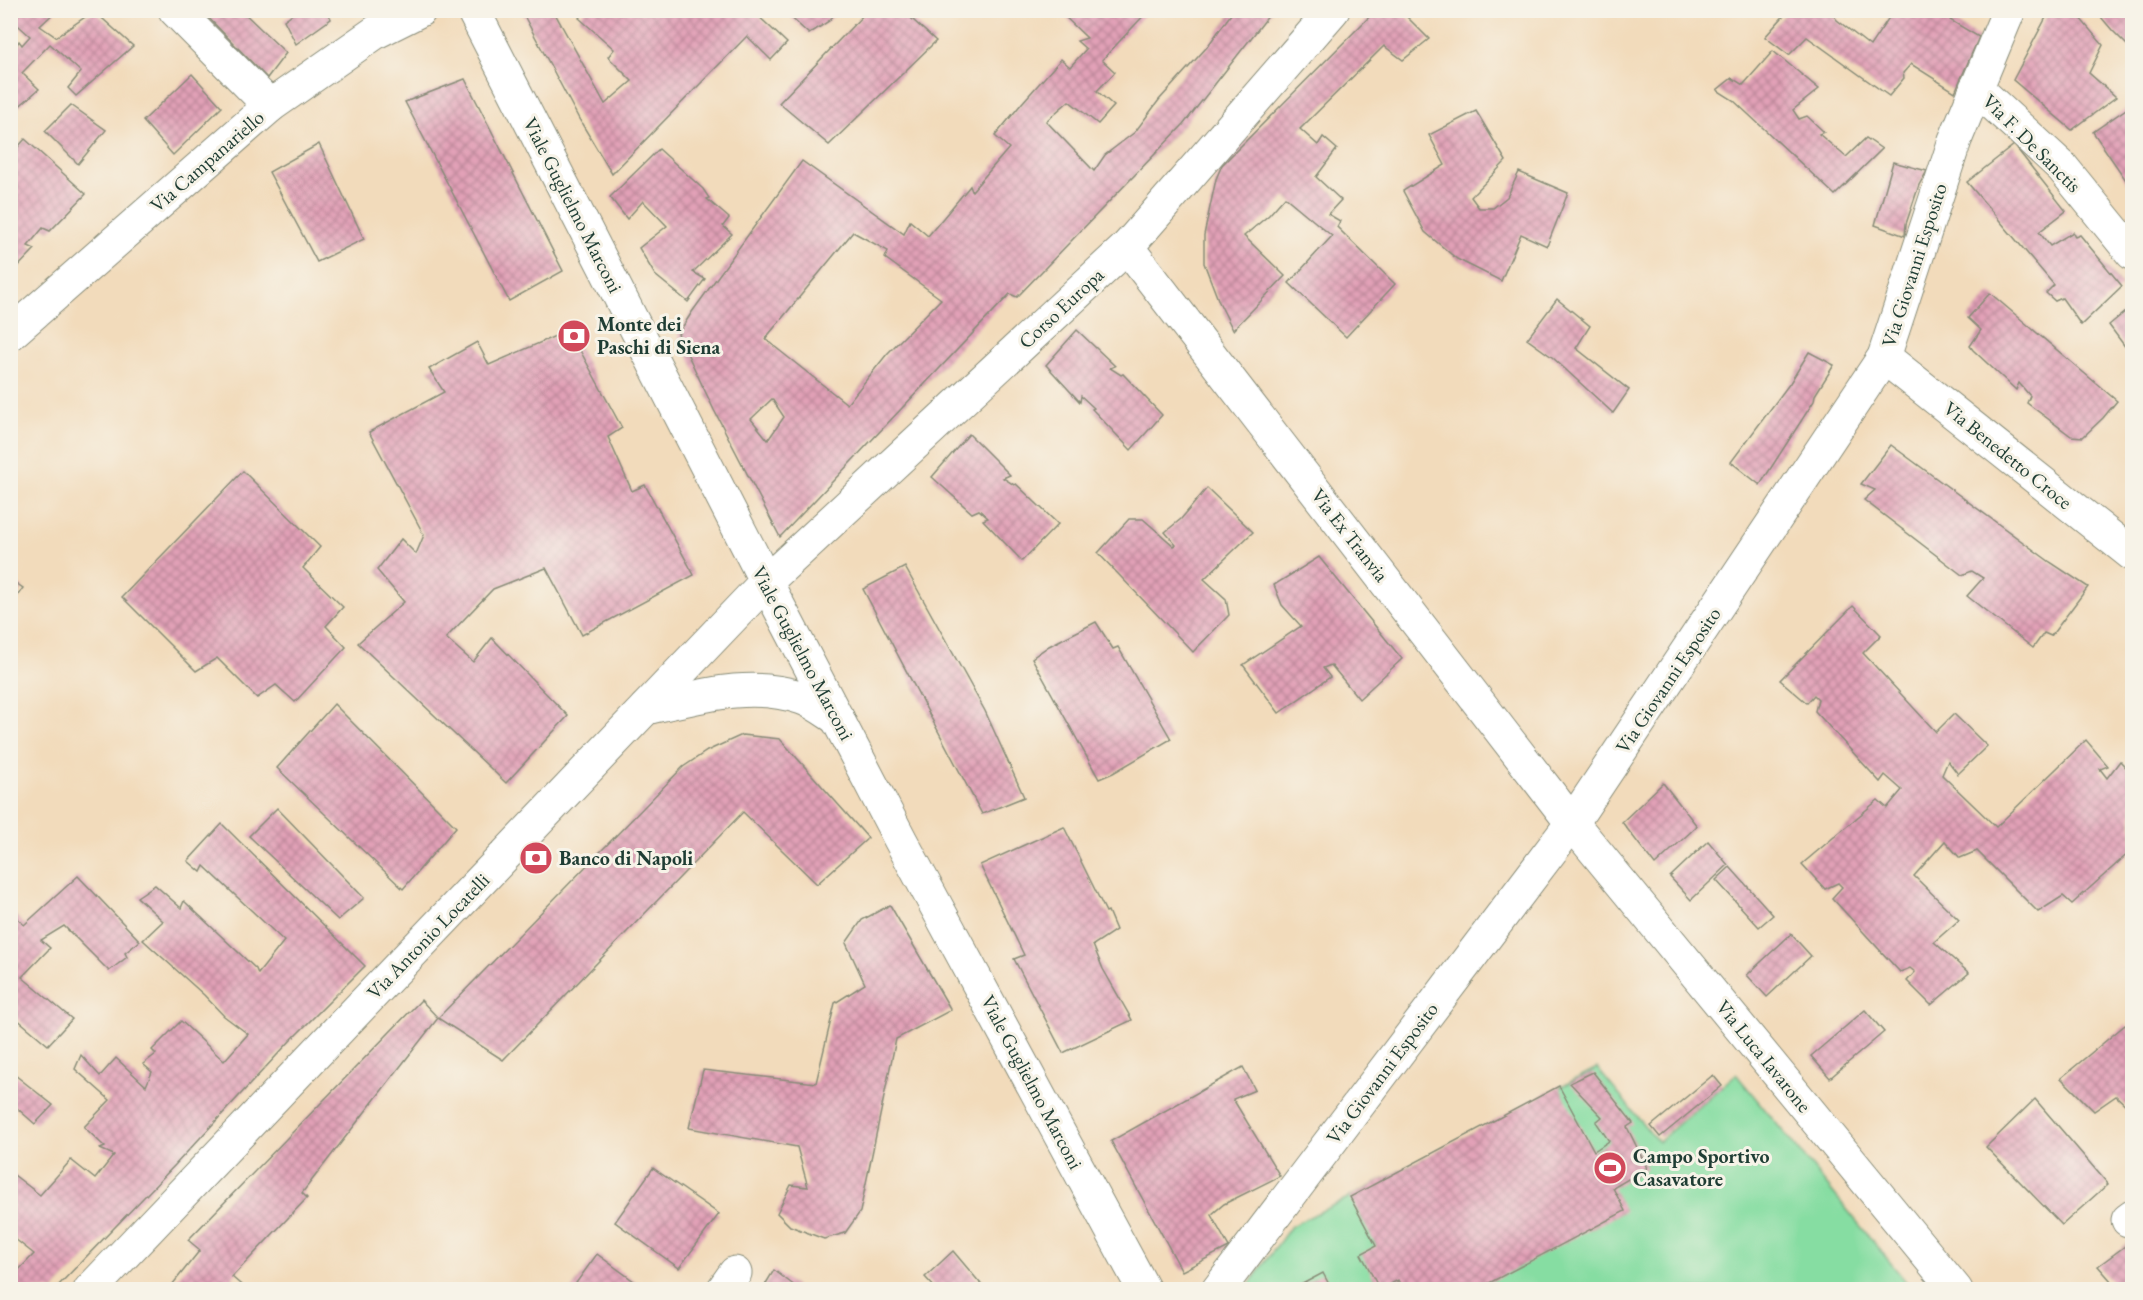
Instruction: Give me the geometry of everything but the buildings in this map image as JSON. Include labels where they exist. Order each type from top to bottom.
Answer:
[{"type":"street","points":[[175,10],[270,106]]},
{"type":"street","name":"Via Campanariello","points":[[10,334],[270,106],[376,32],[420,10]]},
{"type":"street","name":"Viale Guglielmo Marconi","points":[[473,10],[766,582],[907,851],[1144,1290]]},
{"type":"street","name":"Corso Europa","points":[[766,582],[1127,247],[1333,10]]},
{"type":"street","name":"Via Giovanni Esposito","points":[[1218,1290],[1572,823],[1884,357],[1955,140],[2009,10]]},
{"type":"street","name":"Via F. De Sanctis","points":[[1976,88],[2062,167],[2133,253]]},
{"type":"street","name":"Via Ex Tranvia","points":[[1127,247],[1572,823]]},
{"type":"street","name":"Via Benedetto Croce","points":[[1884,357],[2133,554]]},
{"type":"street","name":"Via Antonio Locatelli","points":[[90,1290],[766,582]]},
{"type":"street","points":[[646,708],[725,690],[768,690],[803,698],[838,719]]},
{"type":"street","name":"Via Luca Iavarone","points":[[1572,823],[1956,1290]]},
{"type":"green space","name":"Campo Sportivo Casavatore","points":[[1597,1068],[1658,1142],[1736,1074],[1912,1289],[1245,1290],[1291,1226]]},
{"type":"place","name":"Monte dei Paschi di Siena","points":[[574,336]]},
{"type":"place","name":"Banco di Napoli","points":[[536,858]]},
{"type":"place","name":"Campo Sportivo Casavatore","points":[[1610,1168]]}]
